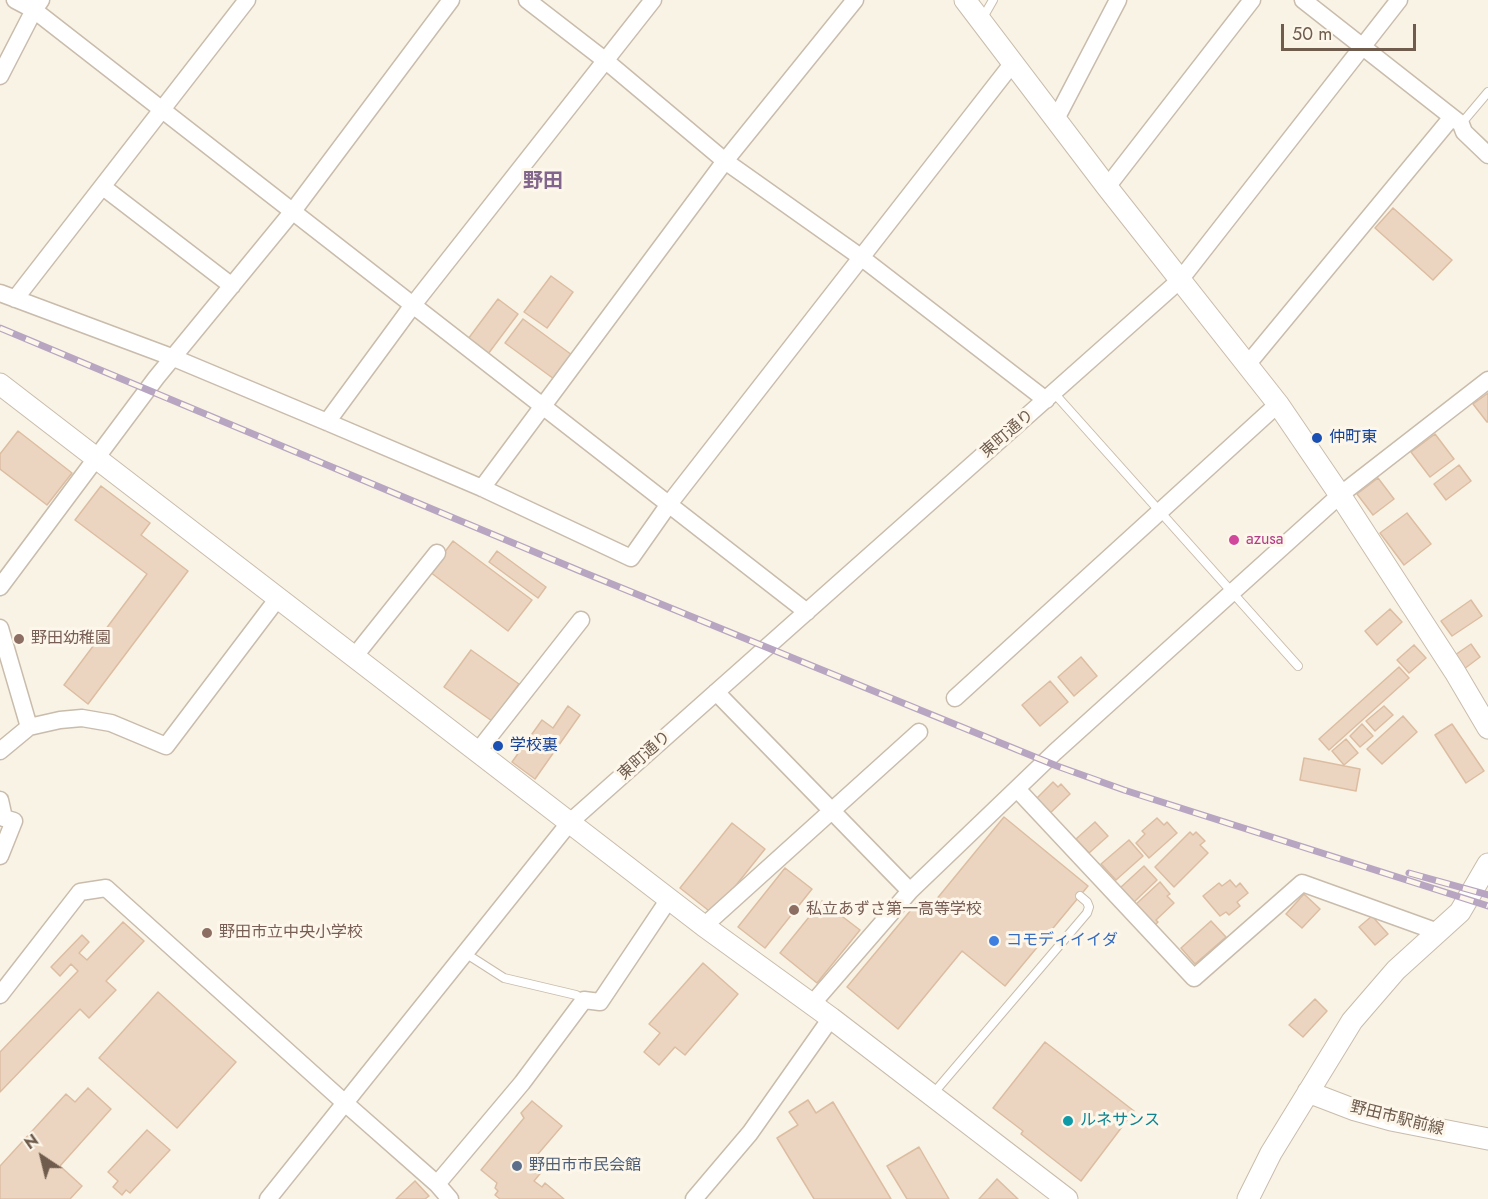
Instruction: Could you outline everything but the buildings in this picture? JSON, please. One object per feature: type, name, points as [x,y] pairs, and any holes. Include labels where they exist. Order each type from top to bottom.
[{"type":"street","points":[[15,0],[38,5],[163,110],[807,612]]},
{"type":"street","points":[[247,0],[103,187],[8,296],[174,358],[327,422],[482,488],[631,558],[669,504],[1012,64]]},
{"type":"street","points":[[0,586],[156,378],[292,211],[451,0]]},
{"type":"street","points":[[527,0],[606,61],[725,161],[1050,396]]},
{"type":"street","points":[[327,422],[413,305],[653,0]]},
{"type":"street","points":[[482,488],[725,161],[855,0]]},
{"type":"street","points":[[965,0],[1179,280],[1278,404],[1455,672],[1488,728]]},
{"type":"street","points":[[1056,119],[1118,0]]},
{"type":"street","points":[[1107,187],[1252,0]]},
{"type":"street","points":[[1303,0],[1456,120],[1464,132],[1488,155]]},
{"type":"street","name":"東町通り","points":[[268,1199],[570,822],[1179,280],[1399,0]]},
{"type":"street","points":[[0,76],[38,5]]},
{"type":"street","points":[[1247,365],[1456,120]]},
{"type":"street","points":[[103,187],[232,286]]},
{"type":"street","points":[[812,1004],[910,891],[1055,752],[1340,495],[1488,380]]},
{"type":"street","points":[[0,384],[704,926],[831,1018],[1059,1197]]},
{"type":"street","points":[[955,698],[1278,404]]},
{"type":"street","points":[[354,657],[437,553]]},
{"type":"street","points":[[0,751],[29,727],[82,718],[111,723],[166,746],[278,598]]},
{"type":"street","points":[[478,752],[581,620]]},
{"type":"street","points":[[0,628],[29,727]]},
{"type":"street","points":[[716,692],[910,891]]},
{"type":"street","points":[[704,926],[919,732]]},
{"type":"street","points":[[1017,789],[1194,978],[1302,884],[1438,932]]},
{"type":"street","points":[[0,800],[4,818],[14,820],[0,856]]},
{"type":"street","points":[[1248,1199],[1271,1153],[1352,1020],[1396,970],[1460,912],[1488,864]]},
{"type":"street","points":[[0,995],[80,892],[106,888],[437,1184],[450,1199]]},
{"type":"street","points":[[437,1184],[522,1083],[584,999],[600,1002],[669,899]]},
{"type":"street","points":[[694,1199],[750,1132],[831,1018]]},
{"type":"street","name":"野田市駅前線","points":[[1308,1092],[1355,1110],[1392,1120],[1488,1139]]},
{"type":"lane","points":[[981,21],[993,0]]},
{"type":"lane","points":[[1456,120],[1488,92]]},
{"type":"lane","points":[[1050,396],[1159,510],[1298,666]]},
{"type":"lane","points":[[932,1096],[1087,914],[1089,907],[1080,896]]},
{"type":"lane","points":[[465,953],[504,978],[576,995],[584,999]]},
{"type":"railway","points":[[0,328],[580,571],[1057,766],[1124,790],[1488,906]]},
{"type":"railway","points":[[1409,873],[1488,895]]},
{"type":"place","name":"仲町東","points":[[1317,438]]},
{"type":"place","name":"azusa","points":[[1234,540]]},
{"type":"place","name":"野田幼稚園","points":[[19,639]]},
{"type":"place","name":"学校裏","points":[[498,746]]},
{"type":"place","name":"私立あずさ第一高等学校","points":[[794,910]]},
{"type":"place","name":"野田市立中央小学校","points":[[207,933]]},
{"type":"place","name":"コモディイイダ","points":[[994,941]]},
{"type":"place","name":"ルネサンス","points":[[1068,1121]]},
{"type":"place","name":"野田市市民会館","points":[[517,1166]]},
{"type":"district","name":"野田","points":[[543,182]]}]
